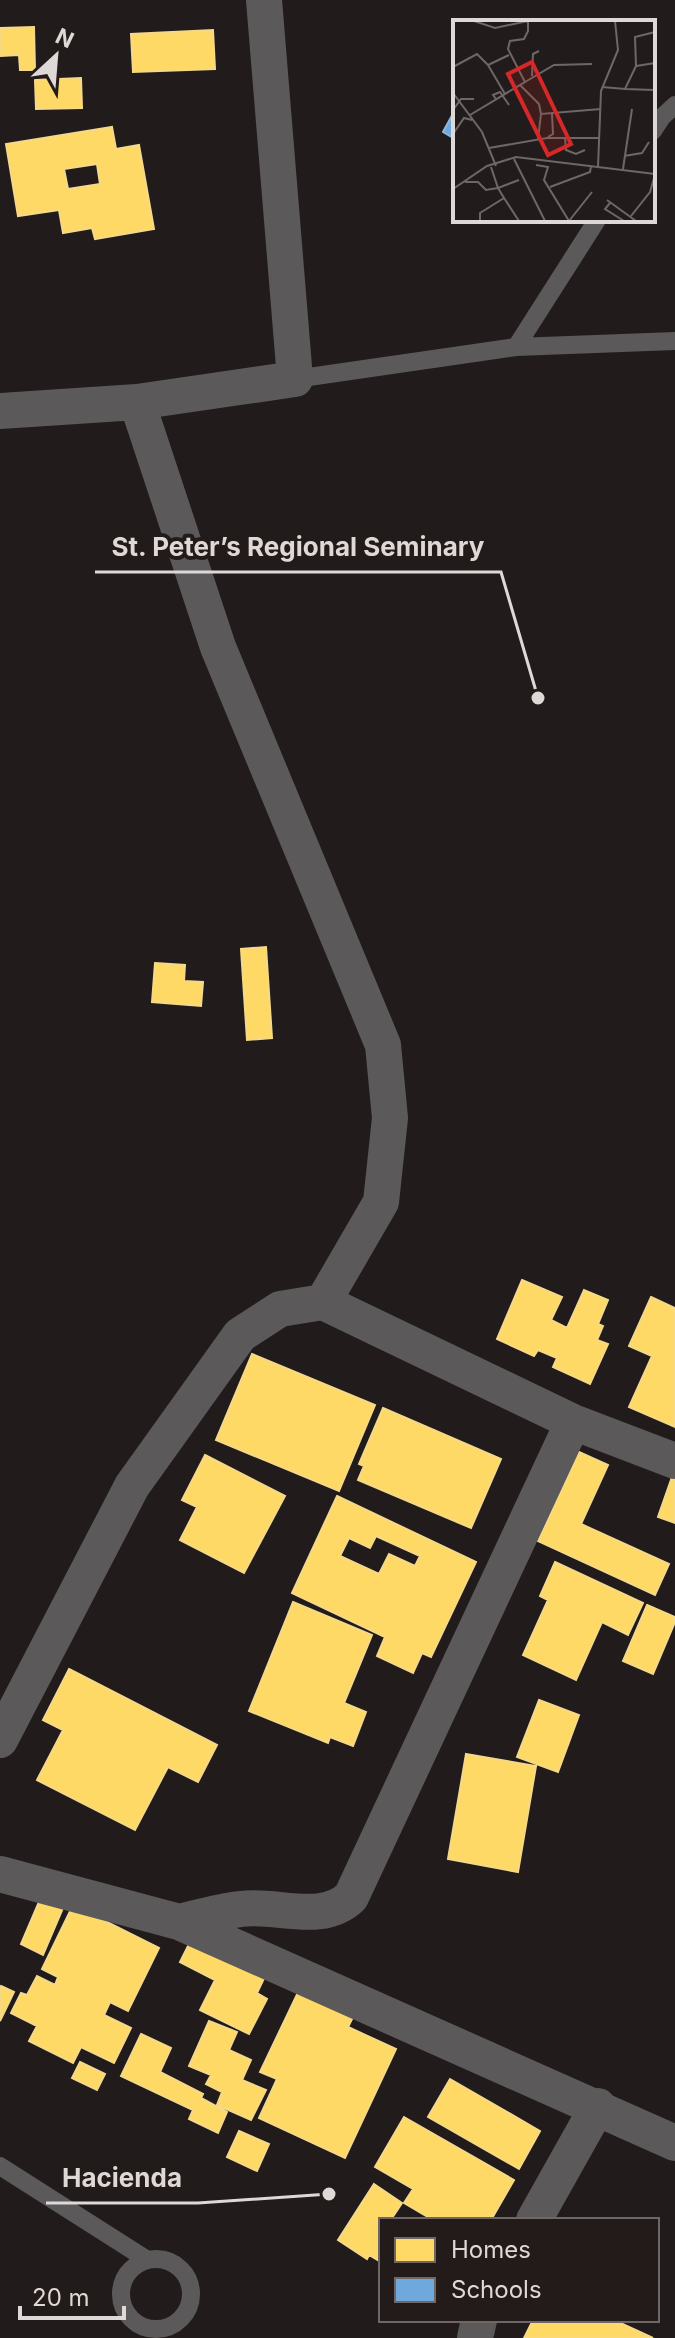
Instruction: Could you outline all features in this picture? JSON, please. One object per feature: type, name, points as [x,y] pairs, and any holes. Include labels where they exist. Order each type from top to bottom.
[{"type":"street","points":[[0,411],[137,402],[295,379],[264,0]]},
{"type":"street","points":[[137,402],[218,647],[383,1045],[390,1118],[381,1202],[323,1302]]},
{"type":"street","points":[[0,1740],[132,1486],[240,1335],[280,1309],[323,1302],[573,1422],[675,1461]]},
{"type":"street","points":[[179,1922],[244,1908],[326,1912],[340,1908],[351,1897],[573,1422]]},
{"type":"street","points":[[0,1874],[179,1922],[598,2106],[675,2143]]},
{"type":"street","points":[[535,2218],[598,2106]]},
{"type":"lane","points":[[655,128],[675,105]]},
{"type":"lane","points":[[516,347],[596,222]]},
{"type":"lane","points":[[295,379],[516,347],[675,341]]},
{"type":"lane","points":[[0,2166],[146,2259]]},
{"type":"lane","points":[[160,2258],[173,2263],[184,2271],[190,2284],[191,2298],[187,2311],[178,2322],[166,2328],[134,2332],[121,2303],[120,2289],[124,2276],[133,2266],[146,2259],[160,2258]]},
{"type":"building: Homes","points":[[34,27],[35,70],[20,70],[19,55],[0,56],[0,28]]},
{"type":"building: Homes","points":[[213,30],[215,69],[133,72],[131,34]]},
{"type":"building: Homes","points":[[81,78],[82,108],[36,109],[35,80]]},
{"type":"building: Homes","points":[[112,127],[116,149],[139,145],[154,229],[95,239],[92,228],[63,233],[59,210],[18,216],[6,144]],"holes":[[[97,164],[100,184],[68,189],[64,169]]]},
{"type":"building: Homes","points":[[266,947],[272,1038],[247,1040],[241,949]]},
{"type":"building: Homes","points":[[155,963],[185,965],[184,981],[203,982],[201,1006],[152,1002]]},
{"type":"building: Homes","points":[[522,1280],[562,1297],[551,1320],[567,1328],[584,1290],[608,1300],[598,1324],[603,1326],[597,1340],[608,1344],[590,1384],[553,1367],[557,1358],[538,1350],[534,1356],[497,1339]]},
{"type":"building: Homes","points":[[651,1297],[675,1308],[675,1427],[629,1407],[652,1356],[629,1346]]},
{"type":"building: Homes","points":[[252,1354],[375,1405],[339,1491],[216,1440]]},
{"type":"building: Homes","points":[[383,1408],[501,1459],[471,1528],[358,1480],[364,1466],[359,1464]]},
{"type":"building: Homes","points":[[579,1452],[608,1465],[581,1524],[669,1564],[655,1595],[538,1541]]},
{"type":"building: Homes","points":[[205,1455],[285,1496],[244,1573],[180,1540],[197,1507],[182,1500]]},
{"type":"building: Homes","points":[[672,1477],[675,1478],[675,1523],[658,1517]]},
{"type":"building: Homes","points":[[337,1496],[476,1562],[431,1657],[422,1653],[413,1673],[377,1656],[385,1637],[292,1593]],"holes":[[[376,1536],[420,1556],[415,1566],[389,1554],[379,1574],[340,1556],[349,1538],[370,1548]]]},
{"type":"building: Homes","points":[[555,1562],[643,1603],[628,1635],[602,1622],[576,1680],[523,1655],[548,1600],[540,1596]]},
{"type":"building: Homes","points":[[293,1602],[372,1635],[344,1703],[366,1712],[353,1746],[330,1737],[328,1743],[249,1711]]},
{"type":"building: Homes","points":[[647,1605],[675,1617],[653,1674],[623,1661]]},
{"type":"building: Homes","points":[[69,1669],[217,1745],[198,1782],[168,1767],[135,1830],[37,1780],[63,1730],[43,1720]]},
{"type":"building: Homes","points":[[539,1700],[579,1715],[558,1772],[517,1757]]},
{"type":"building: Homes","points":[[466,1754],[536,1766],[518,1872],[448,1859]]},
{"type":"building: Homes","points":[[41,1897],[63,1908],[43,1955],[21,1944]]},
{"type":"building: Homes","points":[[73,1905],[159,1948],[128,2011],[110,2002],[104,2015],[131,2028],[114,2063],[81,2047],[73,2063],[29,2041],[37,2026],[11,2013],[21,1993],[27,1995],[37,1976],[55,1985],[58,1977],[42,1969]]},
{"type":"building: Homes","points":[[194,1934],[268,1970],[257,1993],[267,1999],[249,2034],[200,2010],[215,1980],[180,1962]]},
{"type":"building: Homes","points":[[302,1984],[357,2009],[348,2027],[396,2049],[345,2158],[259,2118],[277,2079],[260,2072]]},
{"type":"building: Homes","points":[[0,1987],[14,1992],[0,2021]]},
{"type":"building: Homes","points":[[209,2021],[237,2032],[229,2050],[251,2060],[242,2080],[266,2090],[251,2120],[217,2105],[222,2092],[206,2084],[211,2075],[189,2066]]},
{"type":"building: Homes","points":[[141,2034],[171,2048],[160,2072],[203,2094],[201,2098],[227,2112],[218,2133],[189,2119],[193,2110],[121,2076]]},
{"type":"building: Homes","points":[[80,2062],[105,2074],[97,2090],[72,2078]]},
{"type":"building: Homes","points":[[450,2079],[540,2131],[519,2169],[428,2117]]},
{"type":"building: Homes","points":[[404,2117],[514,2180],[492,2218],[430,2218],[404,2203],[413,2189],[375,2167]]},
{"type":"building: Homes","points":[[239,2131],[269,2144],[257,2171],[227,2157]]},
{"type":"building: Homes","points":[[374,2184],[402,2203],[392,2218],[379,2218],[379,2261],[369,2255],[367,2259],[338,2240]]},
{"type":"building: Homes","points":[[532,2322],[618,2322],[653,2338],[524,2338]]},
{"type":"building: Schools","points":[[453,114],[453,138],[443,132]]},
{"type":"place","name":"St. Peter’s Regional Seminary","points":[[538,698]]},
{"type":"place","name":"Hacienda","points":[[329,2194]]}]
